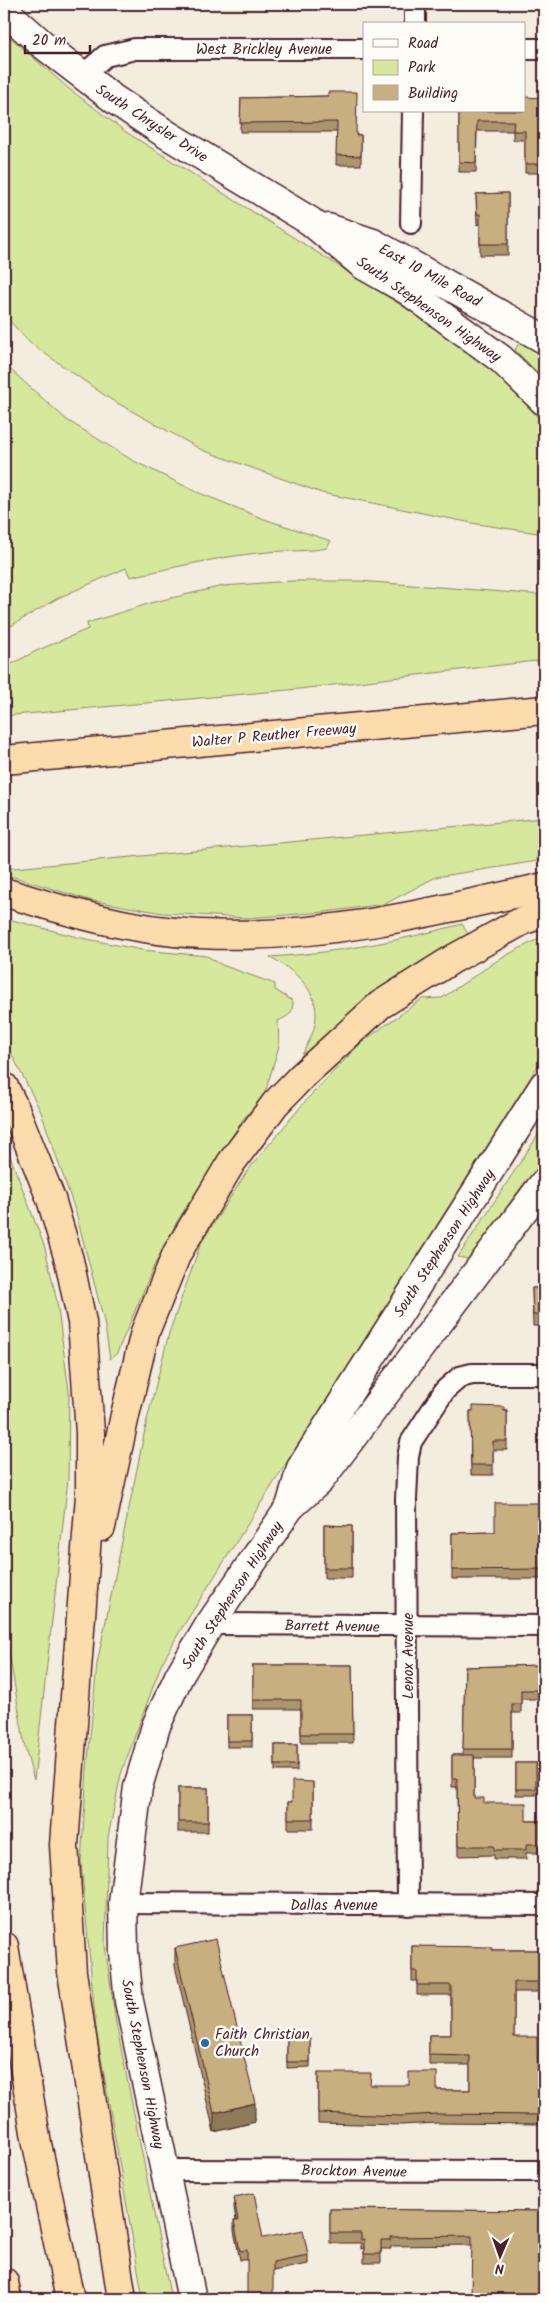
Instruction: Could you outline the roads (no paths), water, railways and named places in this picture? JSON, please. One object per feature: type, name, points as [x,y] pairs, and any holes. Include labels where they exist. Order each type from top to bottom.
[{"type":"highway","name":"Walter P Reuther Freeway","points":[[4,760],[544,710]]},
{"type":"highway","points":[[4,892],[66,911],[153,929],[199,934],[248,935],[331,928],[423,915],[544,887]]},
{"type":"highway","points":[[78,1639],[125,1414],[145,1332],[177,1253],[231,1163],[275,1104],[301,1077],[380,1005],[453,959],[524,920],[544,912]]},
{"type":"highway","points":[[4,1087],[51,1199],[70,1260],[82,1322],[90,1433],[90,1478],[87,1548],[78,1639],[64,1845],[72,1972],[122,2299]]},
{"type":"highway","points":[[4,1946],[37,2144],[70,2299]]},
{"type":"highway","points":[[4,2282],[7,2299]]},
{"type":"main road","name":"South Chrysler Drive","points":[[4,10],[82,76],[166,134],[310,221]]},
{"type":"main road","name":"East 10 Mile Road","points":[[310,221],[373,243],[544,339]]},
{"type":"main road","name":"South Stephenson Highway","points":[[310,221],[363,265],[407,290],[501,359],[544,401]]},
{"type":"main road","name":"South Stephenson Highway","points":[[290,1507],[301,1468],[544,1085]]},
{"type":"main road","name":"South Stephenson Highway","points":[[192,2299],[128,2001],[124,1952],[123,1903],[138,1787],[151,1743],[179,1676],[210,1624],[290,1507],[320,1480],[544,1183]]},
{"type":"street","points":[[415,4],[415,22]]},
{"type":"street","name":"West Brickley Avenue","points":[[82,76],[105,56],[135,49],[363,49]]},
{"type":"street","points":[[526,49],[544,49]]},
{"type":"street","points":[[411,223],[413,112]]},
{"type":"street","name":"Lenox Avenue","points":[[408,1905],[406,1499],[408,1457],[411,1442],[445,1390],[460,1377],[472,1374],[544,1374]]},
{"type":"street","name":"Barrett Avenue","points":[[210,1624],[408,1627],[544,1626]]},
{"type":"street","name":"Dallas Avenue","points":[[123,1903],[544,1905]]},
{"type":"street","name":"Brockton Avenue","points":[[164,2170],[544,2170]]},
{"type":"place","name":"Faith Christian Church","points":[[205,2043]]}]
